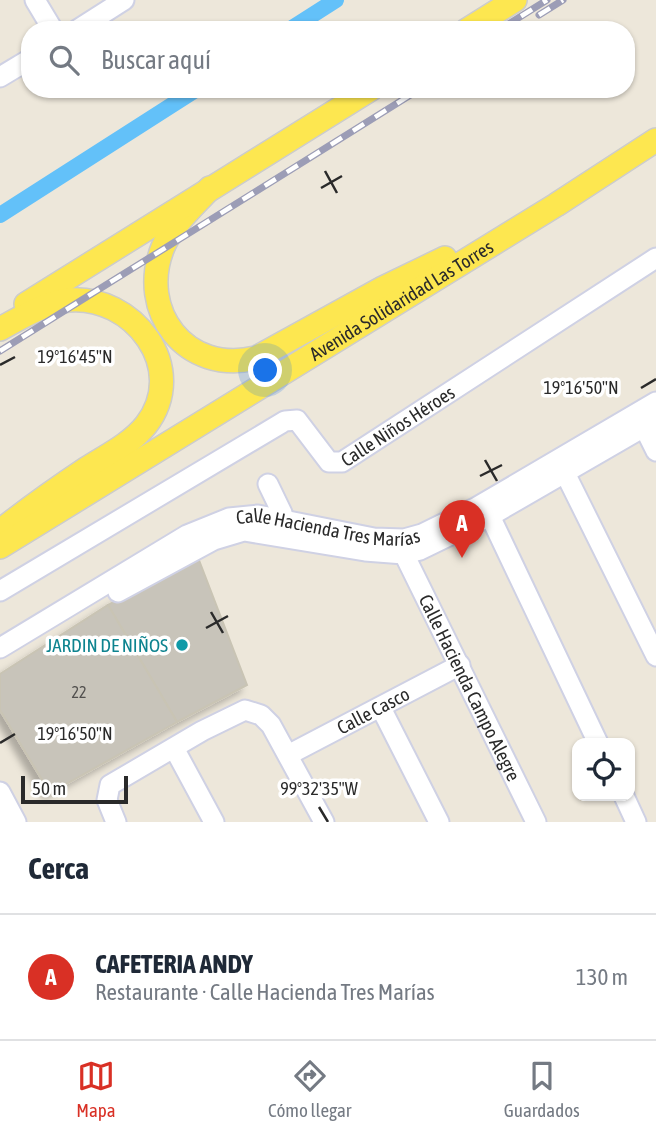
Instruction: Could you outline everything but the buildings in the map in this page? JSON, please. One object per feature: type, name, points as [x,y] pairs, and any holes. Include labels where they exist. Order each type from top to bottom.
[{"type":"main road","points":[[481,21],[515,0]]},
{"type":"main road","points":[[0,320],[356,98]]},
{"type":"main road","name":"Avenida Solidaridad Las Torres","points":[[0,547],[556,205],[656,140]]},
{"type":"main road","points":[[211,188],[169,235],[156,269],[156,292],[167,326],[176,336],[204,356],[226,362],[256,358],[276,349],[383,288],[556,205]]},
{"type":"main road","points":[[0,329],[56,303],[81,300],[105,305],[127,317],[150,339],[157,350],[161,376],[157,402],[145,425],[130,440],[40,500],[0,531]]},
{"type":"street","points":[[35,0],[48,21]]},
{"type":"street","points":[[91,21],[124,0]]},
{"type":"street","points":[[0,77],[21,64]]},
{"type":"street","name":"Calle Niños Héroes","points":[[0,591],[291,418],[302,425],[329,462],[342,462],[656,258]]},
{"type":"street","name":"Calle Hacienda Tres Marías","points":[[0,663],[125,587],[214,540],[244,531],[285,527],[365,551],[404,554],[432,545],[490,516],[525,487],[656,402]]},
{"type":"street","points":[[650,423],[656,452]]},
{"type":"street","name":"Calle Hacienda Tres Marías","points":[[0,648],[187,535],[236,517],[285,527],[404,539],[525,487],[565,473],[650,423]]},
{"type":"street","points":[[565,473],[656,656]]},
{"type":"street","points":[[268,484],[285,527]]},
{"type":"street","points":[[490,516],[596,738]]},
{"type":"street","name":"Calle Hacienda Campo Alegre","points":[[404,554],[536,822]]},
{"type":"street","name":"Calle Casco","points":[[288,755],[460,666]]},
{"type":"street","points":[[382,708],[439,822]]},
{"type":"street","points":[[116,822],[107,800],[110,785],[246,710],[255,711],[266,720],[324,822]]},
{"type":"street","points":[[174,748],[214,822]]},
{"type":"street","points":[[0,792],[16,822]]},
{"type":"street","points":[[626,801],[636,822]]},
{"type":"waterway","points":[[303,21],[336,0]]},
{"type":"waterway","points":[[0,215],[183,98]]},
{"type":"railway","points":[[513,21],[547,0]]},
{"type":"railway","points":[[539,15],[563,0]]},
{"type":"railway","points":[[0,351],[406,98]]},
{"type":"place","name":"CAFETERIA ANDY","points":[[462,558]]},
{"type":"place","name":"JARDIN DE NIÑOS","points":[[182,645]]}]
